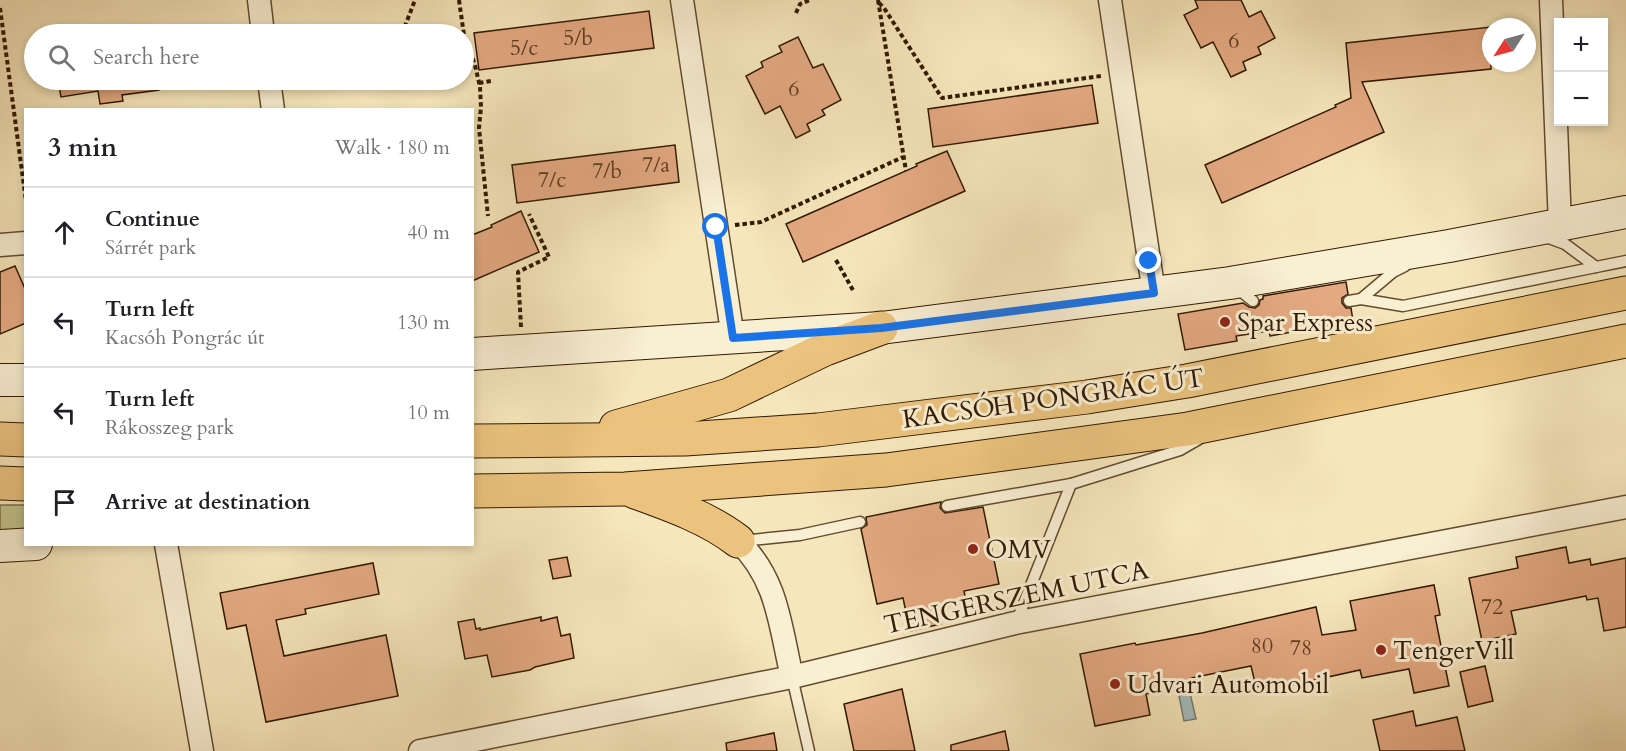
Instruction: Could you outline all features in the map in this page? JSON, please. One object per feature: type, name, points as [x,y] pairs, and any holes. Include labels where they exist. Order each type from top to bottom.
[{"type":"main road","name":"KACSÓH PONGRÁC ÚT","points":[[474,441],[685,439],[818,430],[1087,396],[1187,381],[1626,293]]},
{"type":"main road","points":[[567,441],[729,395],[825,349],[881,328]]},
{"type":"main road","name":"KACSÓH PONGRÁC ÚT","points":[[474,491],[625,489],[886,470],[1093,443],[1239,420],[1626,341]]},
{"type":"main road","points":[[0,439],[24,440]]},
{"type":"main road","points":[[0,483],[24,484]]},
{"type":"main road","points":[[625,489],[685,511],[722,529],[738,541]]},
{"type":"street","points":[[259,0],[262,24]]},
{"type":"street","points":[[682,0],[733,338]]},
{"type":"street","points":[[1110,0],[1154,293]]},
{"type":"street","points":[[1551,0],[1560,225]]},
{"type":"street","points":[[270,90],[273,108]]},
{"type":"street","points":[[474,354],[881,328],[1154,293],[1242,292],[1449,246],[1626,212]]},
{"type":"street","points":[[0,245],[24,243]]},
{"type":"street","points":[[0,380],[24,380]]},
{"type":"street","name":"TENGERSZEM UTCA","points":[[420,751],[792,677],[1015,623],[1626,507]]},
{"type":"street","points":[[738,541],[751,553],[769,583],[792,677]]},
{"type":"street","points":[[0,546],[24,545]]},
{"type":"street","points":[[166,546],[202,751]]},
{"type":"lane","points":[[1522,232],[1565,244],[1596,267]]},
{"type":"lane","points":[[1449,246],[1393,272],[1355,300],[1403,306],[1626,261]]},
{"type":"lane","points":[[947,506],[1071,484],[1180,450],[1209,433],[1239,420]]},
{"type":"lane","points":[[1015,623],[1071,484]]},
{"type":"lane","points":[[738,541],[800,535],[860,522]]},
{"type":"lane","points":[[792,677],[809,751]]},
{"type":"path","points":[[406,24],[415,0]]},
{"type":"path","points":[[459,0],[462,24]]},
{"type":"path","points":[[796,13],[800,4],[810,0]]},
{"type":"path","points":[[879,2],[942,98],[1121,73]]},
{"type":"path","points":[[879,2],[906,171]]},
{"type":"path","points":[[0,8],[24,186]]},
{"type":"path","points":[[474,67],[479,83],[481,107],[479,128],[488,216]]},
{"type":"path","points":[[479,83],[491,81]]},
{"type":"path","points":[[716,227],[761,222],[903,157]]},
{"type":"path","points":[[523,351],[518,272],[549,258],[529,214]]},
{"type":"path","points":[[836,260],[854,292]]},
{"type":"green space","points":[[0,505],[24,505],[24,532],[0,533]]},
{"type":"water","points":[[1190,693],[1196,719],[1184,721],[1179,696]]},
{"type":"building","points":[[1195,0],[1241,0],[1249,17],[1261,11],[1275,38],[1258,47],[1261,54],[1243,62],[1246,70],[1231,77],[1213,42],[1201,48],[1184,15],[1198,8]]},
{"type":"building","points":[[649,11],[654,48],[479,70],[474,33]]},
{"type":"building","points":[[1482,28],[1482,70],[1362,82],[1384,132],[1222,203],[1205,165],[1336,107],[1335,105],[1351,98],[1346,43]]},
{"type":"building","points":[[798,37],[813,68],[823,64],[841,100],[822,110],[825,115],[807,124],[810,131],[796,138],[780,106],[765,114],[746,76],[763,67],[761,62],[782,52],[779,46]]},
{"type":"building","points":[[1092,85],[1098,123],[933,147],[928,109]]},
{"type":"building","points":[[60,90],[159,90],[122,95],[123,101],[100,104],[98,91],[61,97]]},
{"type":"building","points":[[675,145],[679,182],[517,203],[512,165]]},
{"type":"building","points":[[947,151],[965,191],[803,262],[786,224]]},
{"type":"building","points":[[521,211],[539,252],[474,280],[474,234],[492,227],[491,225]]},
{"type":"building","points":[[15,266],[24,286],[24,324],[0,334],[0,272]]},
{"type":"building","points":[[1346,282],[1348,294],[1342,298],[1342,303],[1346,308],[1351,308],[1353,321],[1270,336],[1269,331],[1236,336],[1237,341],[1185,350],[1178,314],[1243,303],[1255,308],[1263,296]]},
{"type":"building","points":[[941,502],[940,508],[945,513],[983,507],[999,584],[964,591],[966,601],[937,607],[941,624],[910,631],[903,598],[877,604],[861,529],[867,525],[866,517]]},
{"type":"building","points":[[1566,547],[1569,563],[1590,559],[1591,565],[1626,558],[1626,627],[1604,631],[1598,598],[1587,600],[1586,596],[1511,611],[1516,634],[1482,641],[1469,578],[1518,568],[1516,557]]},
{"type":"building","points":[[567,557],[571,576],[553,579],[549,560]]},
{"type":"building","points":[[373,563],[379,594],[305,609],[306,614],[276,620],[284,656],[386,635],[398,696],[266,722],[246,625],[227,629],[220,593]]},
{"type":"building","points":[[1434,585],[1440,615],[1435,616],[1449,686],[1414,693],[1409,669],[1362,678],[1360,670],[1287,686],[1285,680],[1256,687],[1251,666],[1191,678],[1192,685],[1146,694],[1150,715],[1095,726],[1080,654],[1202,633],[1316,607],[1322,635],[1356,630],[1350,601]]},
{"type":"building","points":[[541,617],[541,621],[557,617],[561,636],[570,634],[574,658],[492,677],[487,655],[465,659],[458,622],[474,619],[476,629],[480,628],[480,630]]},
{"type":"building","points":[[1485,666],[1493,701],[1468,707],[1460,672]]},
{"type":"building","points":[[902,689],[915,751],[854,751],[844,704]]},
{"type":"building","points":[[1413,711],[1416,726],[1457,717],[1465,751],[1380,751],[1373,720]]},
{"type":"building","points":[[1005,731],[1009,751],[951,751],[951,745]]},
{"type":"building","points":[[774,733],[777,751],[727,751],[726,743]]},
{"type":"place","name":"Spar Express","points":[[1225,322]]},
{"type":"place","name":"OMV","points":[[973,549]]},
{"type":"place","name":"TengerVill","points":[[1381,650]]},
{"type":"place","name":"Udvari Automobil","points":[[1115,684]]},
{"type":"route","points":[[716,227],[733,338],[881,328],[1154,293],[1149,261]]}]
